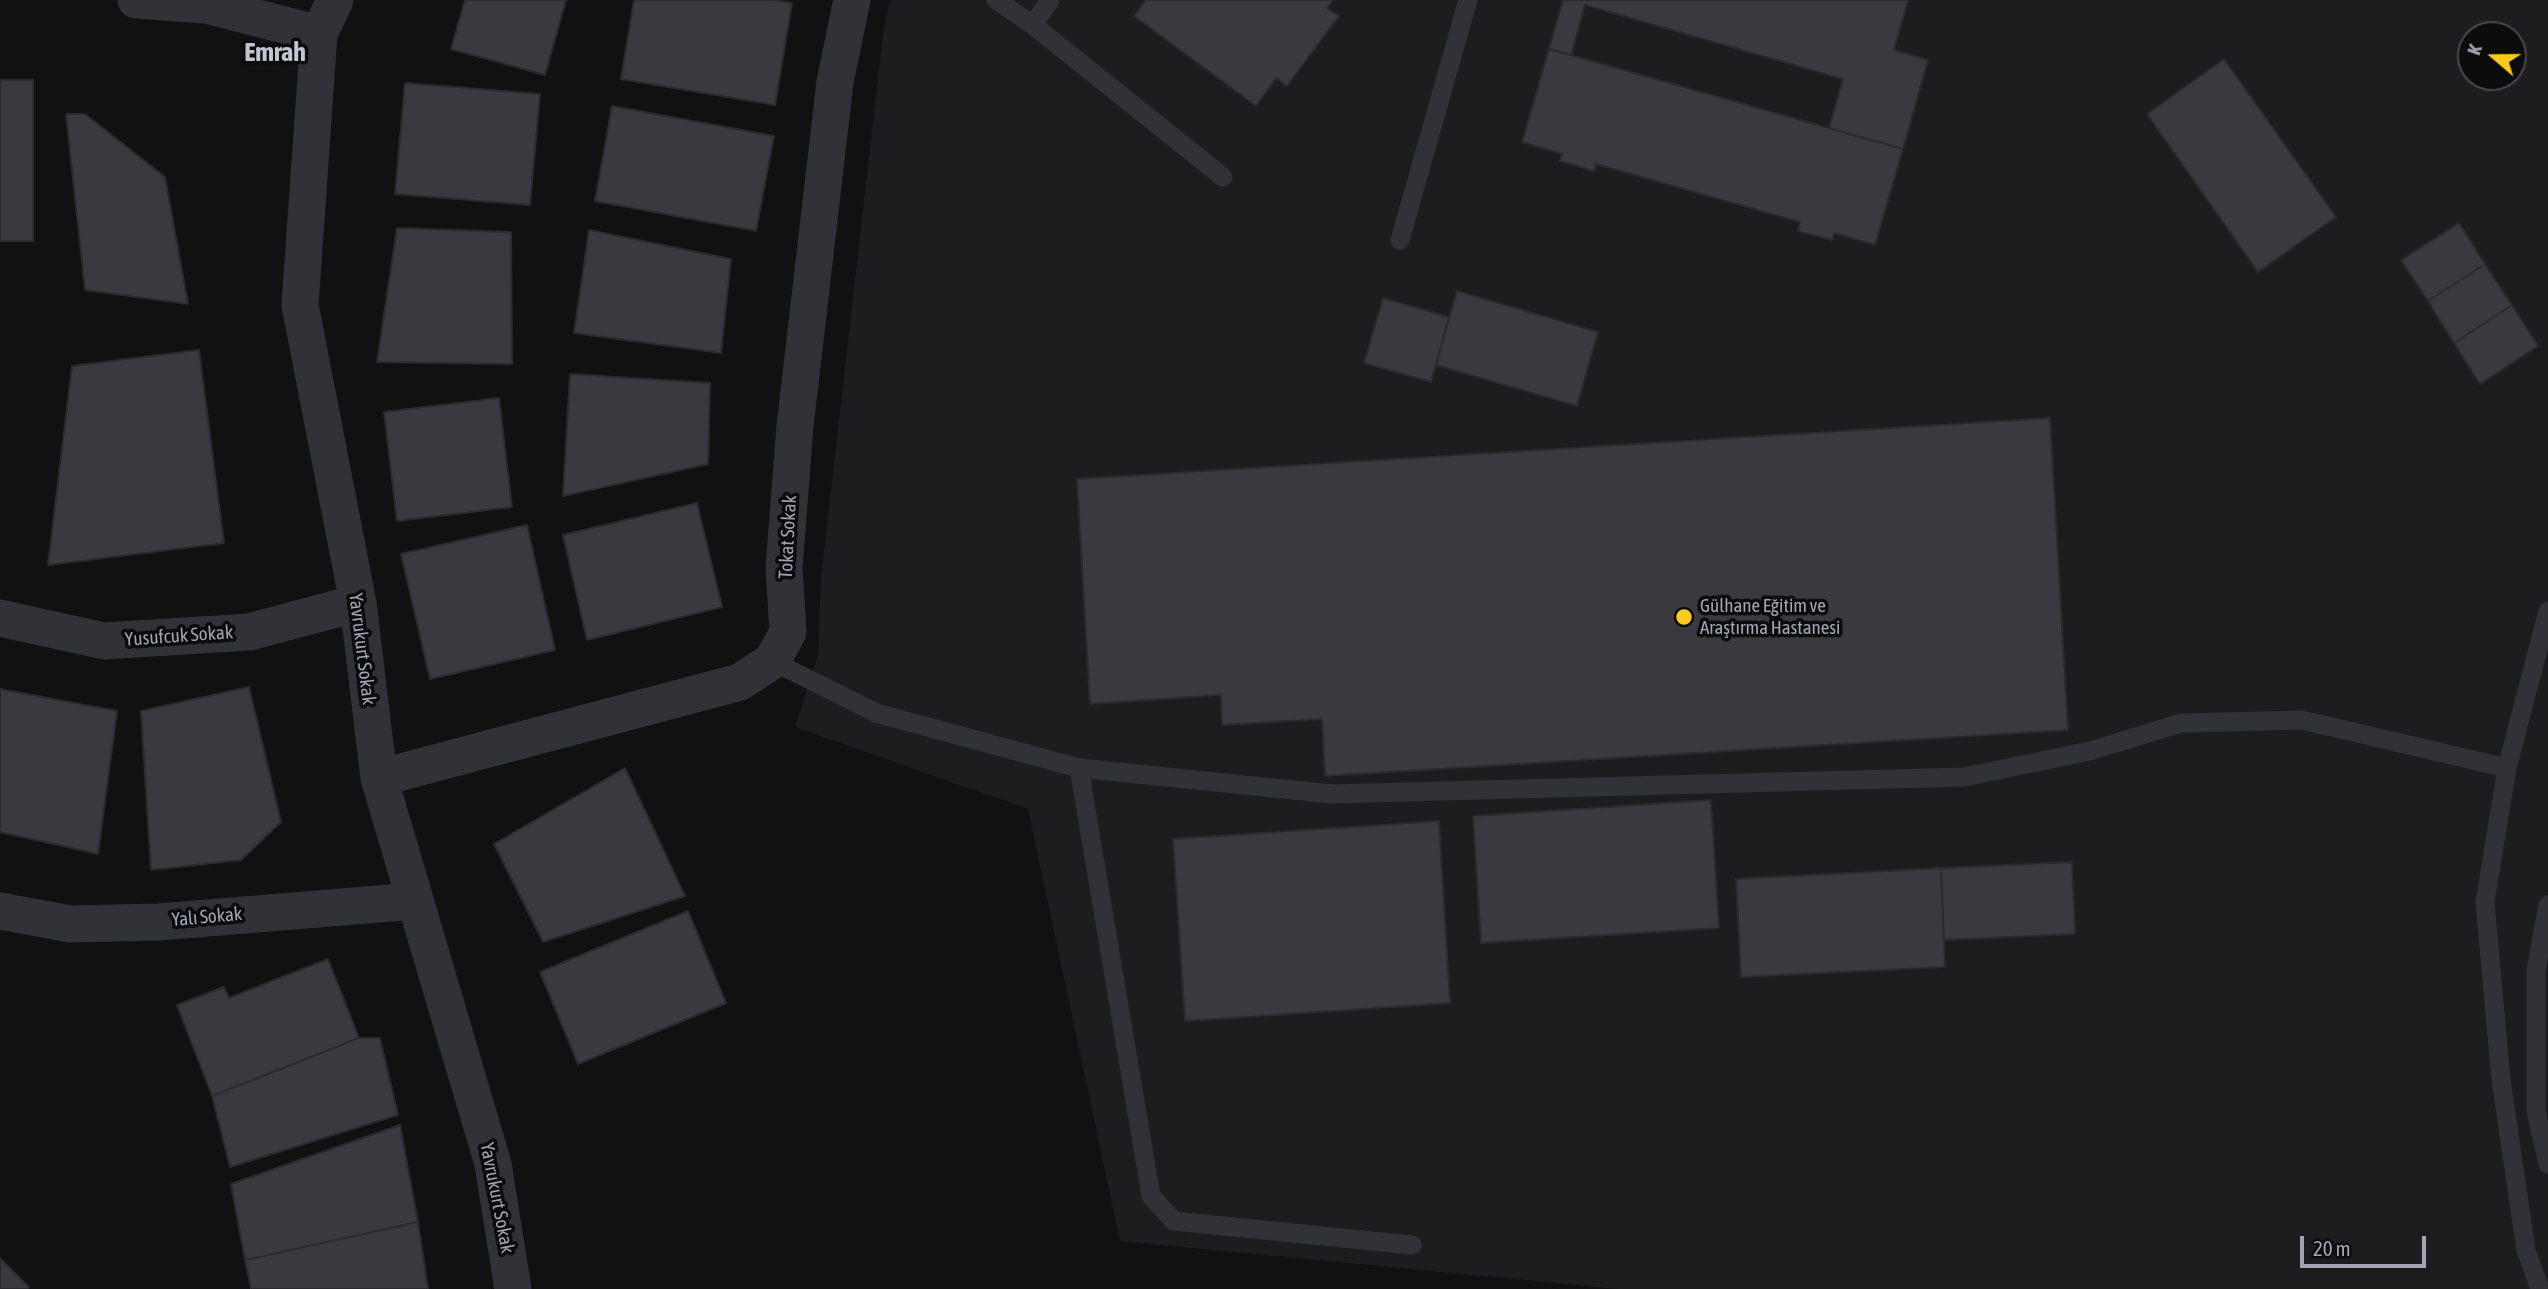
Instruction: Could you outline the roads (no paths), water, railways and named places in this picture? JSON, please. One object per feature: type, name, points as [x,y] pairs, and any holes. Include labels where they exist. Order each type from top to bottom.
[{"type":"street","points":[[136,0],[207,5],[319,34]]},
{"type":"street","name":"Yavrukurt Sokak","points":[[335,0],[319,34],[300,305],[358,603],[379,778],[493,1164],[513,1289]]},
{"type":"street","name":"Tokat Sokak","points":[[379,778],[740,682],[772,661],[789,632],[784,568],[795,426],[835,82],[852,0]]},
{"type":"street","name":"Yusufcuk Sokak","points":[[0,618],[104,641],[249,632],[358,603]]},
{"type":"street","name":"Yalı Sokak","points":[[0,911],[70,924],[159,922],[415,901]]},
{"type":"lane","points":[[996,0],[1033,25],[1223,177]]},
{"type":"lane","points":[[1033,25],[1050,0]]},
{"type":"lane","points":[[1400,240],[1468,0]]},
{"type":"lane","points":[[2540,1289],[2526,1250],[2501,1080],[2485,902],[2507,768],[2548,611]]},
{"type":"lane","points":[[772,661],[876,713],[1079,768],[1332,794],[1964,777],[2090,751],[2181,723],[2302,720],[2507,768]]},
{"type":"lane","points":[[1079,768],[1151,1196],[1174,1222],[1412,1245]]},
{"type":"lane","points":[[2548,905],[2536,970],[2536,1111],[2548,1164]]},
{"type":"place","name":"Gülhane Eğitim ve Araştırma Hastanesi","points":[[1684,617]]},
{"type":"district","name":"Emrah","points":[[275,53]]}]
